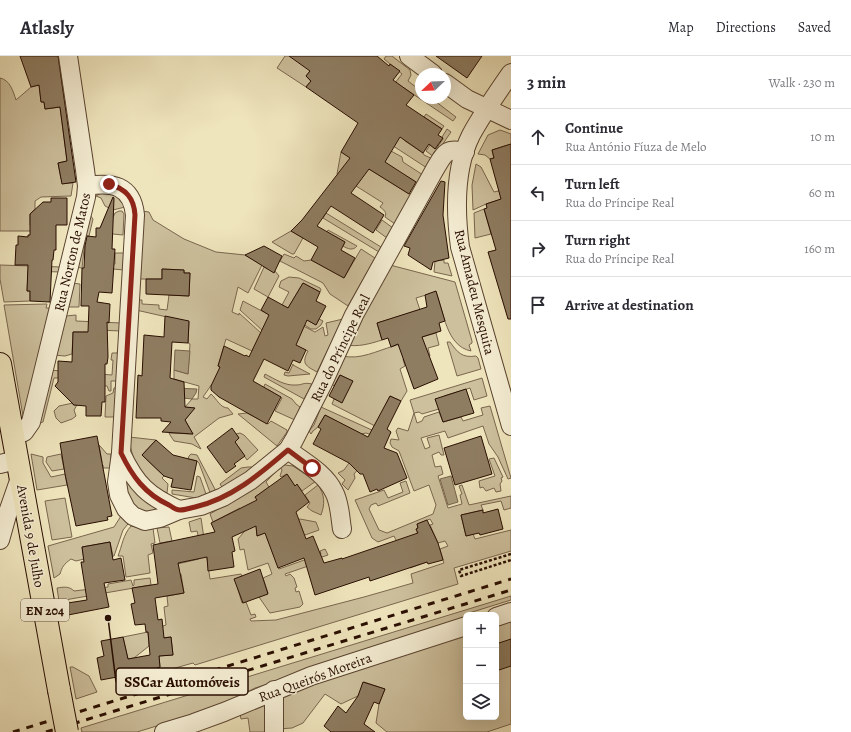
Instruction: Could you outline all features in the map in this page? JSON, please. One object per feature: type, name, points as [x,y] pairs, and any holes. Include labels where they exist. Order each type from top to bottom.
[{"type":"main road","name":"Avenida 9 de Julho","points":[[0,364],[13,435],[12,467],[67,732]]},
{"type":"street","name":"Rua Norton de Matos","points":[[13,435],[24,432],[31,422],[86,197],[87,186],[68,56]]},
{"type":"street","points":[[409,56],[425,68]]},
{"type":"street","name":"Rua Amadeu Mesquita","points":[[511,72],[486,109],[471,136],[460,169],[457,203],[457,222],[460,247],[511,426]]},
{"type":"street","points":[[451,87],[467,99],[511,120]]},
{"type":"street","name":"Rua do Príncipe Real","points":[[87,186],[104,184],[116,186],[131,198],[134,204],[135,215],[121,453],[116,482],[121,502],[130,512],[144,521],[168,515],[179,510],[201,506],[223,497],[251,480],[288,450],[322,385],[354,315],[432,174],[443,156],[448,151],[455,150],[465,152]]},
{"type":"street","points":[[288,450],[325,478],[334,492],[339,507],[342,529]]},
{"type":"street","points":[[121,453],[128,468],[148,493],[156,499],[179,510]]},
{"type":"street","points":[[0,540],[12,467]]},
{"type":"street","points":[[499,616],[511,612]]},
{"type":"street","name":"Rua Queirós Moreira","points":[[164,732],[194,728],[224,712],[274,690],[311,676],[463,627]]},
{"type":"street","points":[[274,690],[274,732]]},
{"type":"path","points":[[511,554],[459,570],[461,576],[511,560]]},
{"type":"shaded area","points":[[285,56],[307,56],[310,71],[306,76],[321,93],[309,83],[306,87],[277,68]]},
{"type":"shaded area","points":[[386,56],[392,56],[410,70],[411,75],[408,81],[415,86],[415,95],[404,88],[385,115],[391,88],[402,74],[384,59]]},
{"type":"shaded area","points":[[0,78],[9,83],[16,100],[31,87],[39,85],[41,102],[44,102],[45,109],[60,107],[67,161],[58,163],[61,179],[67,183],[73,183],[71,196],[41,197],[35,201],[35,209],[30,214],[30,225],[35,231],[0,231]]},
{"type":"shaded area","points":[[428,104],[439,104],[456,117],[453,121]]},
{"type":"shaded area","points":[[426,114],[444,126],[442,129],[424,117]]},
{"type":"shaded area","points":[[391,118],[405,141],[424,155],[433,159],[427,168],[384,140]]},
{"type":"shaded area","points":[[447,129],[451,132],[434,157],[426,151],[430,145],[436,149],[443,139],[442,137]]},
{"type":"shaded area","points":[[500,130],[511,134],[511,144],[492,150],[494,158],[490,159],[485,155],[478,154],[488,135]]},
{"type":"shaded area","points":[[391,151],[402,157],[403,162],[423,175],[418,183],[384,163]]},
{"type":"shaded area","points":[[341,152],[411,195],[395,224],[385,217],[386,215],[384,210],[380,207],[383,203],[337,174]]},
{"type":"shaded area","points":[[476,164],[481,167],[494,192],[511,188],[505,198],[473,210],[472,185]]},
{"type":"shaded area","points":[[103,192],[117,196],[125,207],[113,210],[105,206],[101,198],[96,196]]},
{"type":"shaded area","points":[[484,209],[491,234],[475,238],[474,213]]},
{"type":"shaded area","points":[[122,211],[124,214],[123,235],[113,234],[101,229],[104,219],[111,222],[115,213]]},
{"type":"shaded area","points":[[142,211],[149,212],[153,220],[184,239],[216,252],[245,255],[262,265],[248,293],[238,287],[232,312],[239,315],[239,313],[261,333],[252,351],[226,339],[218,366],[231,374],[212,384],[203,397],[207,399],[211,394],[223,407],[228,408],[233,414],[219,418],[194,437],[201,449],[192,444],[174,441],[169,433],[193,434],[185,420],[194,408],[185,407],[192,399],[198,399],[199,386],[174,379],[174,370],[188,374],[190,344],[188,343],[189,322],[136,310],[137,300],[142,300],[142,304],[159,305],[159,309],[167,310],[169,295],[189,296],[190,273],[184,273],[184,270],[162,269],[162,279],[139,279]]},
{"type":"shaded area","points":[[326,213],[381,247],[379,252],[323,218]]},
{"type":"shaded area","points":[[90,215],[93,219],[89,236],[87,236],[87,240],[85,240],[82,268],[75,267]]},
{"type":"shaded area","points":[[382,220],[393,228],[387,238],[376,230]]},
{"type":"shaded area","points":[[328,230],[357,246],[349,249],[343,246],[345,242],[327,232]]},
{"type":"shaded area","points":[[291,231],[303,238],[294,254],[272,242]]},
{"type":"shaded area","points":[[361,249],[375,258],[348,306],[330,294],[323,283],[280,261],[284,254],[294,258],[296,256],[304,261],[311,260],[344,278]]},
{"type":"shaded area","points":[[115,253],[125,253],[124,270],[87,263],[115,264]]},
{"type":"shaded area","points":[[444,260],[444,263],[448,263],[452,276],[434,272],[435,261]]},
{"type":"shaded area","points":[[0,265],[62,267],[61,272],[28,271],[27,291],[30,291],[30,301],[4,302],[0,279]]},
{"type":"shaded area","points":[[390,265],[455,282],[472,341],[469,345],[471,351],[463,348],[451,335],[436,292],[416,298],[420,310],[377,323],[382,340],[368,344],[350,346],[345,345]]},
{"type":"shaded area","points":[[264,267],[274,272],[275,271],[279,276],[268,297],[254,289]]},
{"type":"shaded area","points":[[289,277],[299,278],[320,288],[321,290],[320,292],[303,283],[288,308],[282,305],[289,292],[279,287],[281,281]]},
{"type":"shaded area","points":[[71,283],[80,284],[79,307],[67,306]]},
{"type":"shaded area","points":[[243,301],[275,318],[278,313],[315,332],[323,327],[325,336],[328,335],[326,323],[343,319],[317,372],[307,366],[305,362],[308,351],[263,331],[240,310]]},
{"type":"shaded area","points":[[47,304],[46,308],[53,308],[24,422],[4,305]]},
{"type":"shaded area","points":[[297,314],[316,325],[319,319],[323,321],[316,329],[311,329],[295,319]]},
{"type":"shaded area","points":[[76,315],[76,321],[121,323],[121,331],[98,330],[98,332],[73,332],[72,354],[65,356],[53,355],[66,316]]},
{"type":"shaded area","points":[[436,333],[439,345],[428,348],[430,356],[422,359],[420,353],[403,359],[405,366],[400,369],[407,391],[401,401],[390,396],[375,426],[332,404],[334,399],[342,402],[352,381],[340,375],[334,386],[330,382],[342,356],[362,356]]},
{"type":"shaded area","points":[[447,342],[450,342],[461,354],[476,356],[481,369],[457,376]]},
{"type":"shaded area","points":[[118,349],[120,349],[118,381],[111,381],[111,391],[109,391],[107,386],[54,378],[43,422],[35,425],[49,370],[112,375],[112,353],[117,353]]},
{"type":"shaded area","points":[[175,350],[190,351],[188,374],[174,370]]},
{"type":"shaded area","points":[[293,364],[310,374],[284,375],[285,372],[289,373]]},
{"type":"shaded area","points":[[265,374],[280,382],[292,385],[307,383],[312,384],[304,399],[264,377]]},
{"type":"shaded area","points":[[482,378],[487,396],[474,400],[470,388],[444,396],[439,409],[422,414],[419,412],[414,413],[410,400]]},
{"type":"shaded area","points":[[265,384],[292,399],[300,407],[295,420],[275,411],[282,398],[269,390],[263,389]]},
{"type":"shaded area","points":[[117,387],[115,417],[105,417],[106,396],[113,393],[114,388]]},
{"type":"shaded area","points":[[174,388],[197,389],[192,399],[174,397]]},
{"type":"shaded area","points":[[73,403],[73,405],[77,405],[74,410],[76,416],[61,423],[56,418],[54,411],[59,406]]},
{"type":"shaded area","points":[[490,406],[511,478],[508,479],[498,457],[489,444],[483,426],[448,438],[445,431],[421,438],[425,449],[430,447],[427,438],[439,435],[444,455],[441,455],[439,452],[432,455],[435,467],[441,466],[443,474],[438,476],[448,508],[462,504],[460,495],[462,494],[459,486],[462,485],[469,505],[511,496],[511,508],[504,510],[501,501],[481,505],[483,510],[461,515],[466,536],[473,534],[475,539],[511,530],[511,551],[454,568],[458,584],[195,665],[193,663],[147,676],[146,672],[160,667],[159,656],[173,655],[171,637],[160,638],[163,626],[166,625],[164,607],[168,606],[167,596],[184,593],[181,574],[175,575],[173,565],[199,559],[196,547],[199,539],[197,531],[191,532],[189,522],[201,518],[210,579],[241,574],[242,576],[237,586],[242,603],[246,602],[251,615],[255,614],[256,617],[250,619],[251,621],[276,620],[413,583],[411,574],[444,563],[440,549],[448,546],[445,541],[438,543],[430,525],[433,524],[430,519],[417,524],[418,528],[416,529],[427,562],[410,568],[394,536],[378,542],[372,538],[355,500],[384,490],[388,498],[403,492],[400,483],[406,481],[410,493],[378,506],[376,503],[371,505],[369,509],[379,530],[387,533],[433,514],[436,505],[429,485],[414,491],[399,451],[392,447],[390,443],[391,439],[399,440],[396,431],[398,428],[408,431],[414,413],[417,423],[422,421],[424,417],[439,412],[443,422],[461,417],[463,421],[483,415],[481,408]]},
{"type":"shaded area","points":[[321,407],[374,431],[372,435],[366,433],[361,434],[325,415],[318,427],[311,434],[309,431],[314,425]]},
{"type":"shaded area","points":[[247,413],[268,424],[271,421],[287,430],[277,446],[238,414]]},
{"type":"shaded area","points":[[240,433],[244,435],[258,450],[247,460],[235,442],[239,438],[236,434]]},
{"type":"shaded area","points":[[129,437],[156,440],[142,455],[164,476],[162,478],[168,484],[167,493],[156,489],[144,478],[136,466]]},
{"type":"shaded area","points":[[99,445],[107,454],[111,454],[110,468],[103,468],[103,465],[100,466],[102,462]]},
{"type":"shaded area","points":[[31,454],[43,457],[43,463],[51,477],[65,474],[67,485],[37,490]]},
{"type":"shaded area","points":[[61,454],[64,469],[52,471],[46,462],[47,457]]},
{"type":"shaded area","points":[[191,454],[197,455],[217,493],[211,495],[199,463],[188,459]]},
{"type":"shaded area","points":[[370,455],[354,474],[355,478],[348,490],[342,484],[345,480],[338,473],[344,470],[349,463]]},
{"type":"shaded area","points":[[494,458],[503,477],[501,478],[502,481],[500,484],[501,491],[496,492],[494,488],[486,491],[483,487],[480,488],[479,481],[495,476],[489,459]]},
{"type":"shaded area","points":[[280,466],[293,466],[316,481],[302,491],[297,485],[295,486],[287,474],[281,477],[280,476],[282,470]]},
{"type":"shaded area","points":[[257,467],[224,490],[220,484],[241,468]]},
{"type":"shaded area","points":[[277,470],[266,482],[269,487],[255,497],[262,506],[256,526],[257,536],[300,519],[316,522],[319,530],[305,535],[267,538],[279,569],[321,554],[320,551],[325,549],[328,555],[319,558],[314,564],[285,574],[286,576],[290,574],[294,578],[297,587],[295,588],[296,592],[299,591],[303,604],[300,607],[270,613],[259,597],[268,593],[263,578],[272,574],[268,563],[248,570],[244,549],[240,550],[238,539],[247,527],[247,521],[240,508],[213,522],[210,514],[250,490]]},
{"type":"shaded area","points":[[197,476],[200,477],[207,497],[196,498],[172,494],[172,490],[194,492]]},
{"type":"shaded area","points":[[451,476],[458,502],[448,505],[440,479]]},
{"type":"shaded area","points":[[126,480],[157,507],[156,510],[146,513],[135,507],[125,495]]},
{"type":"shaded area","points":[[318,485],[324,500],[321,515],[307,507],[310,503],[305,495]]},
{"type":"shaded area","points":[[65,498],[72,537],[52,540],[45,501]]},
{"type":"shaded area","points":[[121,516],[128,524],[123,530],[114,556],[110,542],[82,547],[84,559],[76,561],[71,559],[64,566],[60,574],[54,578],[48,546],[114,527]]},
{"type":"shaded area","points":[[131,526],[145,529],[153,528],[155,543],[151,544],[153,553],[148,555],[150,573],[126,577],[123,556],[118,556],[124,537]]},
{"type":"shaded area","points":[[169,527],[172,541],[160,543],[157,528]]},
{"type":"shaded area","points":[[150,578],[151,585],[59,601],[57,588],[64,587],[74,591],[108,587],[108,584],[131,580],[133,586],[134,580]]},
{"type":"shaded area","points":[[511,596],[511,600],[472,612],[463,612],[463,621],[255,688],[212,709],[137,732],[82,732],[81,728]]},
{"type":"shaded area","points":[[511,619],[511,724],[487,732],[387,732],[376,723],[379,704],[385,689],[364,682],[358,696],[341,704],[325,694],[303,723],[292,728],[278,729],[280,691],[463,635],[463,720],[499,720],[499,623]]},
{"type":"shaded area","points":[[148,632],[149,646],[134,658],[128,659],[123,637]]},
{"type":"shaded area","points":[[70,667],[73,667],[89,676],[97,692],[76,699]]},
{"type":"shaded area","points":[[263,704],[267,706],[268,732],[250,732],[248,718],[241,719],[240,714]]},
{"type":"building","points":[[20,56],[58,56],[76,182],[62,184],[58,163],[67,161],[60,107],[45,109],[44,102],[41,102],[39,85],[31,87]]},
{"type":"building","points":[[289,56],[377,56],[389,66],[390,64],[400,71],[393,80],[414,95],[406,105],[442,129],[438,135],[443,138],[435,149],[429,144],[423,153],[400,137],[385,162],[416,182],[409,194],[369,169],[351,193],[384,215],[373,233],[331,206],[317,226],[345,242],[341,250],[355,258],[344,278],[311,260],[318,247],[291,231],[302,220],[350,158],[341,152],[358,123],[306,87],[311,81],[306,76],[310,71]]},
{"type":"building","points":[[436,56],[482,56],[467,78]]},
{"type":"building","points":[[511,144],[511,319],[508,319],[488,252],[496,250],[484,209],[487,208],[486,204],[501,199],[490,159],[494,158],[492,150]]},
{"type":"building","points":[[441,181],[445,182],[443,215],[449,258],[433,262],[431,270],[408,255],[410,248],[404,246]]},
{"type":"building","points":[[113,197],[112,249],[115,249],[112,293],[99,292],[97,302],[110,304],[109,323],[107,322],[108,357],[107,364],[105,364],[105,402],[102,402],[101,416],[86,416],[86,406],[74,405],[55,386],[58,382],[58,361],[72,362],[73,332],[88,332],[89,306],[81,306],[82,268],[84,268],[85,246],[87,236],[96,237],[96,228],[100,228]]},
{"type":"building","points":[[51,198],[67,198],[67,225],[56,225],[56,250],[54,250],[52,260],[50,302],[30,301],[30,291],[27,291],[28,265],[15,265],[16,245],[18,245],[18,236],[28,237],[28,235],[30,235],[30,214],[43,202],[51,202]]},
{"type":"building","points":[[264,246],[282,256],[274,273],[245,255]]},
{"type":"building","points":[[162,269],[184,270],[184,273],[190,273],[189,296],[146,294],[146,279],[162,279]]},
{"type":"building","points":[[303,283],[320,292],[316,301],[326,306],[316,325],[307,320],[296,345],[306,350],[300,363],[293,360],[288,371],[264,359],[253,381],[281,397],[267,424],[219,397],[211,390],[211,386],[220,367],[218,366],[224,346],[249,357],[269,315],[261,310],[268,297],[288,308]]},
{"type":"building","points":[[436,291],[445,321],[439,323],[441,331],[422,337],[438,379],[414,389],[398,344],[391,347],[388,338],[382,340],[377,323],[427,307],[425,295]]},
{"type":"building","points":[[165,316],[189,321],[188,343],[172,342],[170,378],[184,382],[185,407],[195,408],[185,420],[193,434],[162,432],[171,422],[161,421],[161,418],[136,418],[138,375],[142,376],[144,335],[164,337]]},
{"type":"building","points":[[340,375],[353,381],[342,403],[329,396]]},
{"type":"building","points":[[466,389],[474,413],[443,422],[435,399]]},
{"type":"building","points":[[390,396],[401,401],[387,429],[391,432],[384,448],[397,453],[407,478],[378,491],[377,489],[370,492],[363,474],[360,474],[349,463],[313,444],[321,429],[318,427],[325,415],[368,437]]},
{"type":"building","points":[[232,428],[239,438],[235,442],[245,456],[234,464],[236,466],[226,473],[207,447]]},
{"type":"building","points":[[97,436],[112,516],[107,517],[108,520],[76,526],[60,443]]},
{"type":"building","points":[[481,436],[492,474],[455,485],[444,448]]},
{"type":"building","points":[[156,440],[173,455],[197,461],[191,490],[171,487],[173,479],[164,476],[142,455]]},
{"type":"building","points":[[287,474],[295,486],[297,484],[309,502],[296,512],[306,539],[313,536],[324,563],[342,559],[418,533],[416,529],[418,528],[417,524],[427,520],[438,543],[443,560],[428,564],[427,562],[370,581],[369,577],[315,595],[304,558],[278,568],[265,533],[257,536],[256,526],[232,537],[235,551],[232,552],[234,567],[208,571],[207,557],[178,563],[184,593],[155,598],[158,620],[162,619],[164,638],[171,637],[173,655],[159,656],[160,667],[149,671],[101,680],[97,658],[104,656],[101,641],[123,637],[128,659],[150,655],[148,632],[146,632],[145,624],[135,625],[131,604],[135,603],[132,588],[158,584],[153,545],[215,532],[211,523],[257,500],[255,497]]},
{"type":"building","points":[[498,509],[503,529],[480,535],[479,533],[466,536],[461,515],[483,510],[483,513]]},
{"type":"building","points":[[110,542],[113,560],[121,558],[125,580],[104,583],[109,607],[63,616],[61,604],[87,600],[81,562],[84,562],[82,547]]},
{"type":"building","points":[[260,569],[268,594],[243,603],[234,579]]},
{"type":"building","points":[[511,639],[511,666],[499,670],[499,648],[499,643]]},
{"type":"building","points":[[363,682],[385,689],[379,704],[374,702],[364,724],[375,732],[331,732],[324,726],[338,706],[346,713],[358,696]]},
{"type":"railway","points":[[13,732],[511,579]]},
{"type":"railway","points":[[46,732],[511,590]]},
{"type":"place","name":"SSCar Automóveis","points":[[108,618]]},
{"type":"route","points":[[109,184],[121,189],[131,198],[134,204],[135,215],[121,453],[128,468],[135,478],[148,493],[156,499],[179,510],[201,506],[233,492],[251,480],[288,450],[312,468]]}]
